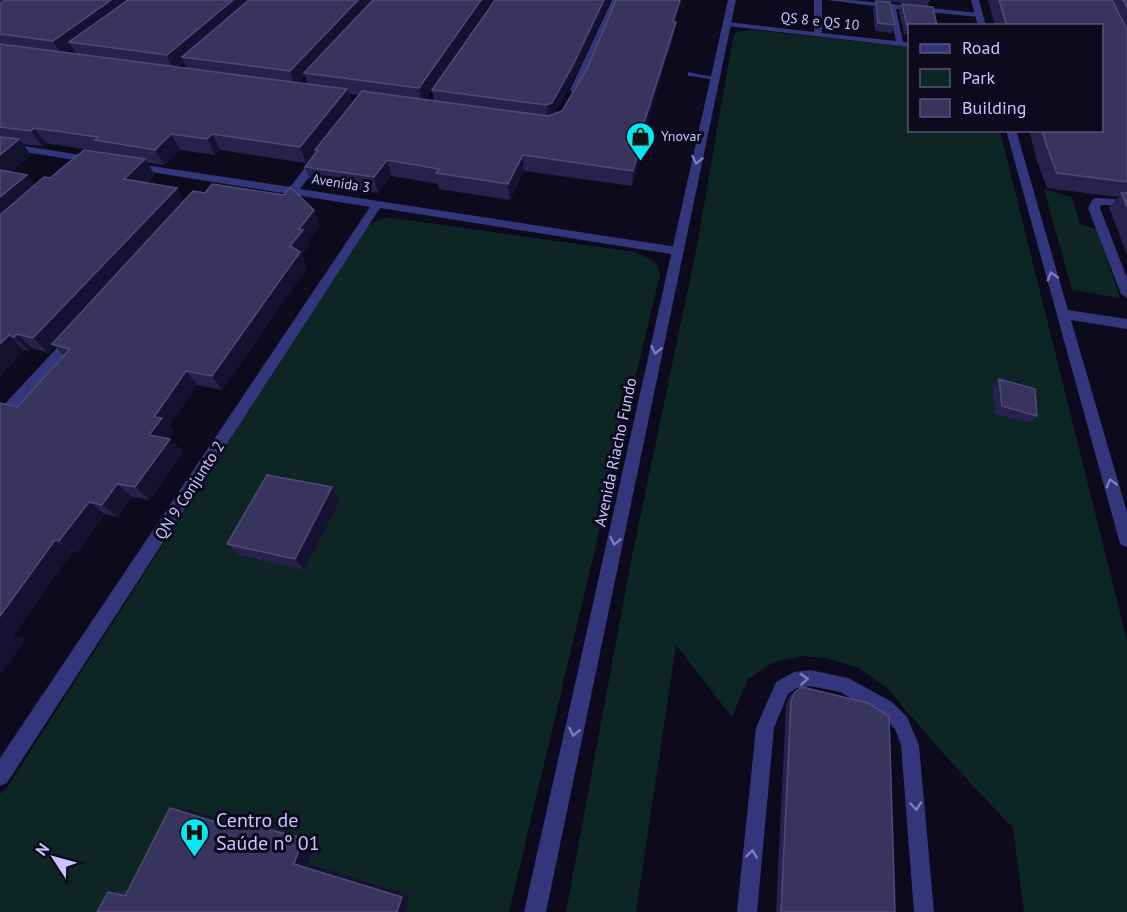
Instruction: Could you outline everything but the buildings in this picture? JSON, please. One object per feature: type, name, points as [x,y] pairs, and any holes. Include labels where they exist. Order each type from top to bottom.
[{"type":"street","points":[[569,102],[616,0]]},
{"type":"street","name":"Avenida Riacho Fundo","points":[[535,912],[732,0]]},
{"type":"street","points":[[975,0],[981,24]]},
{"type":"street","points":[[1012,132],[1127,540]]},
{"type":"street","points":[[293,190],[328,145]]},
{"type":"street","name":"Avenida 3","points":[[0,146],[80,163],[112,163],[215,183],[293,190],[677,251]]},
{"type":"street","points":[[1127,203],[1102,200],[1097,201],[1094,208],[1127,294]]},
{"type":"street","name":"QN 9 Conjunto 2","points":[[0,776],[377,204]]},
{"type":"street","points":[[1063,314],[1127,324]]},
{"type":"street","points":[[0,419],[78,333]]},
{"type":"lane","points":[[818,0],[818,34]]},
{"type":"lane","points":[[831,0],[979,15]]},
{"type":"lane","points":[[892,6],[900,44]]},
{"type":"lane","name":"QS 8 e QS 10","points":[[727,24],[908,45]]},
{"type":"lane","points":[[692,74],[715,78]]},
{"type":"lane","points":[[747,912],[765,728],[782,688],[794,680],[810,678],[842,684],[886,708],[901,723],[910,745],[924,912]]},
{"type":"green space","points":[[752,30],[908,47],[908,132],[1000,132],[1127,641],[1127,912],[1024,912],[1013,828],[947,758],[887,688],[859,668],[826,658],[801,656],[774,662],[748,679],[732,717],[676,645],[636,912],[566,912],[631,561],[697,246],[733,37],[738,31]]},
{"type":"green space","points":[[1044,189],[1072,197],[1080,224],[1097,229],[1120,298],[1072,290]]},
{"type":"green space","points":[[385,217],[635,252],[655,262],[660,274],[509,912],[0,912],[0,794],[8,786],[367,226]]},
{"type":"place","name":"Ynovar","points":[[640,162]]},
{"type":"place","name":"Centro de Saúde nº 01","points":[[195,858]]}]
